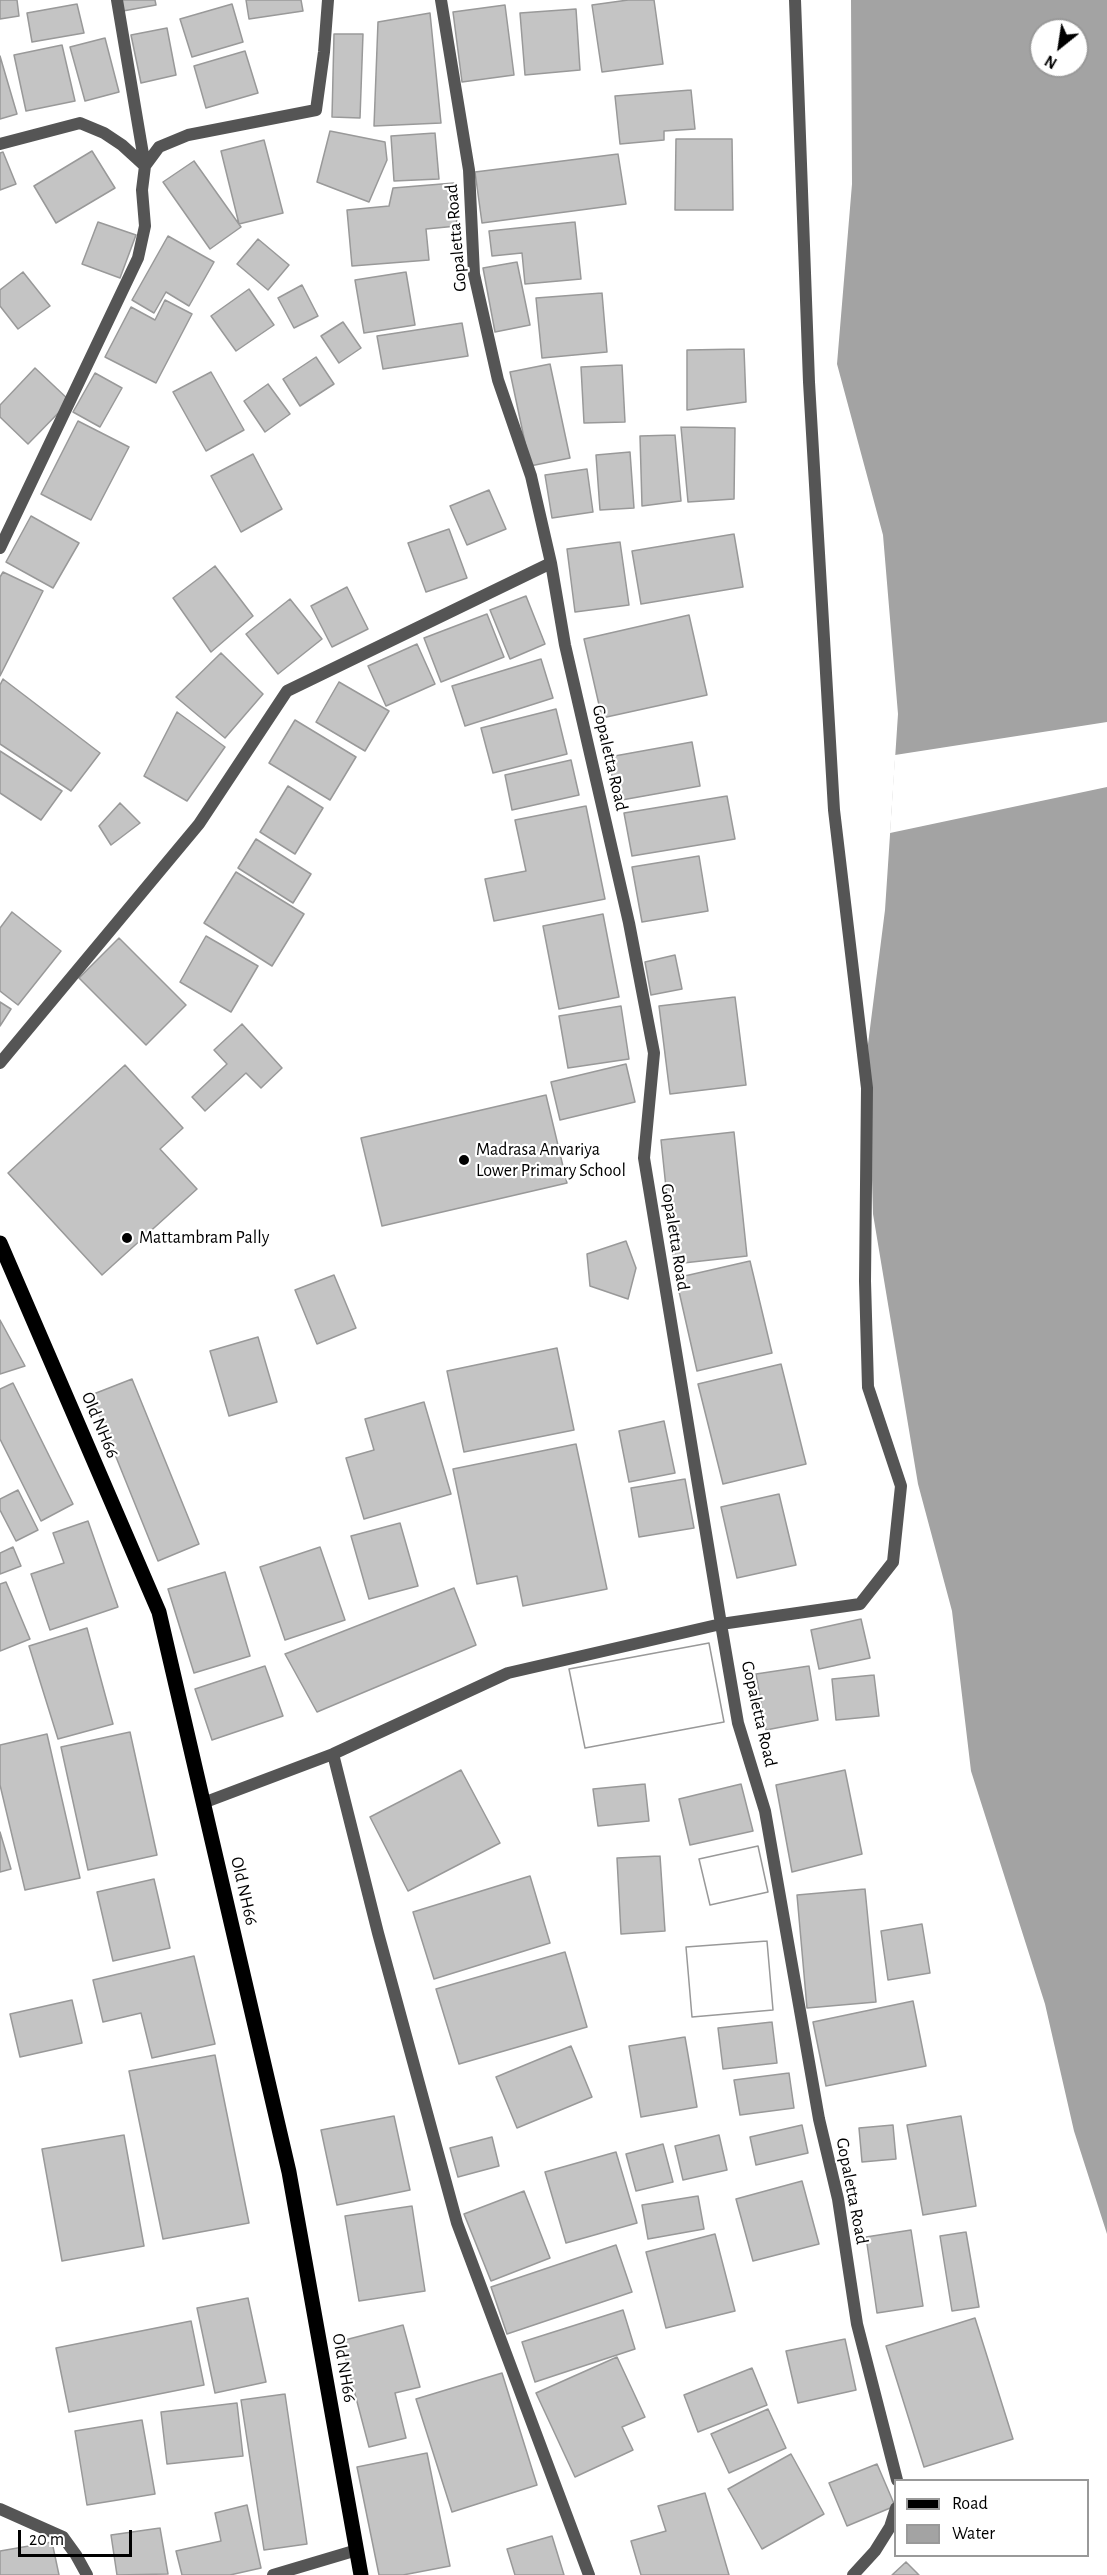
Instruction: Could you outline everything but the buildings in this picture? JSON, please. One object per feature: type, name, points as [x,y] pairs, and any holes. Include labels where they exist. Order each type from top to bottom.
[{"type":"main road","name":"Old NH66","points":[[0,1243],[159,1612],[289,2172],[361,2575]]},
{"type":"street","points":[[0,548],[5,524],[138,258],[145,226],[142,190],[145,166],[117,0]]},
{"type":"street","points":[[145,166],[159,147],[188,135],[316,110],[328,0]]},
{"type":"street","name":"Gopaletta Road","points":[[441,0],[469,170],[474,274],[498,380],[531,476],[551,563],[565,645],[628,923],[654,1053],[644,1158],[738,1723],[765,1811],[819,2119],[838,2199],[857,2324],[896,2479]]},
{"type":"street","points":[[203,1803],[333,1754],[508,1673],[721,1624],[860,1604],[892,1562],[901,1486],[868,1387],[865,1281],[867,1088],[834,810],[809,382],[795,0]]},
{"type":"street","points":[[0,144],[80,123],[104,133],[122,145],[145,166]]},
{"type":"street","points":[[0,1063],[199,824],[287,691],[551,563]]},
{"type":"street","points":[[333,1754],[378,1933],[457,2223],[589,2575]]},
{"type":"street","points":[[0,2508],[63,2537],[76,2554],[87,2575]]},
{"type":"street","points":[[853,2575],[875,2551],[890,2527],[894,2514]]},
{"type":"street","points":[[273,2575],[357,2550]]},
{"type":"water","points":[[851,0],[1107,0],[1107,2234],[1074,2131],[1045,2004],[971,1771],[952,1611],[918,1484],[873,1214],[868,1044],[885,910],[898,714],[883,535],[837,364],[852,184]]},
{"type":"pier","points":[[1107,722],[1107,787],[890,833],[895,755]]},
{"type":"place","name":"Madrasa Anvariya Lower Primary School","points":[[464,1160]]},
{"type":"place","name":"Mattambram Pally","points":[[127,1238]]}]
